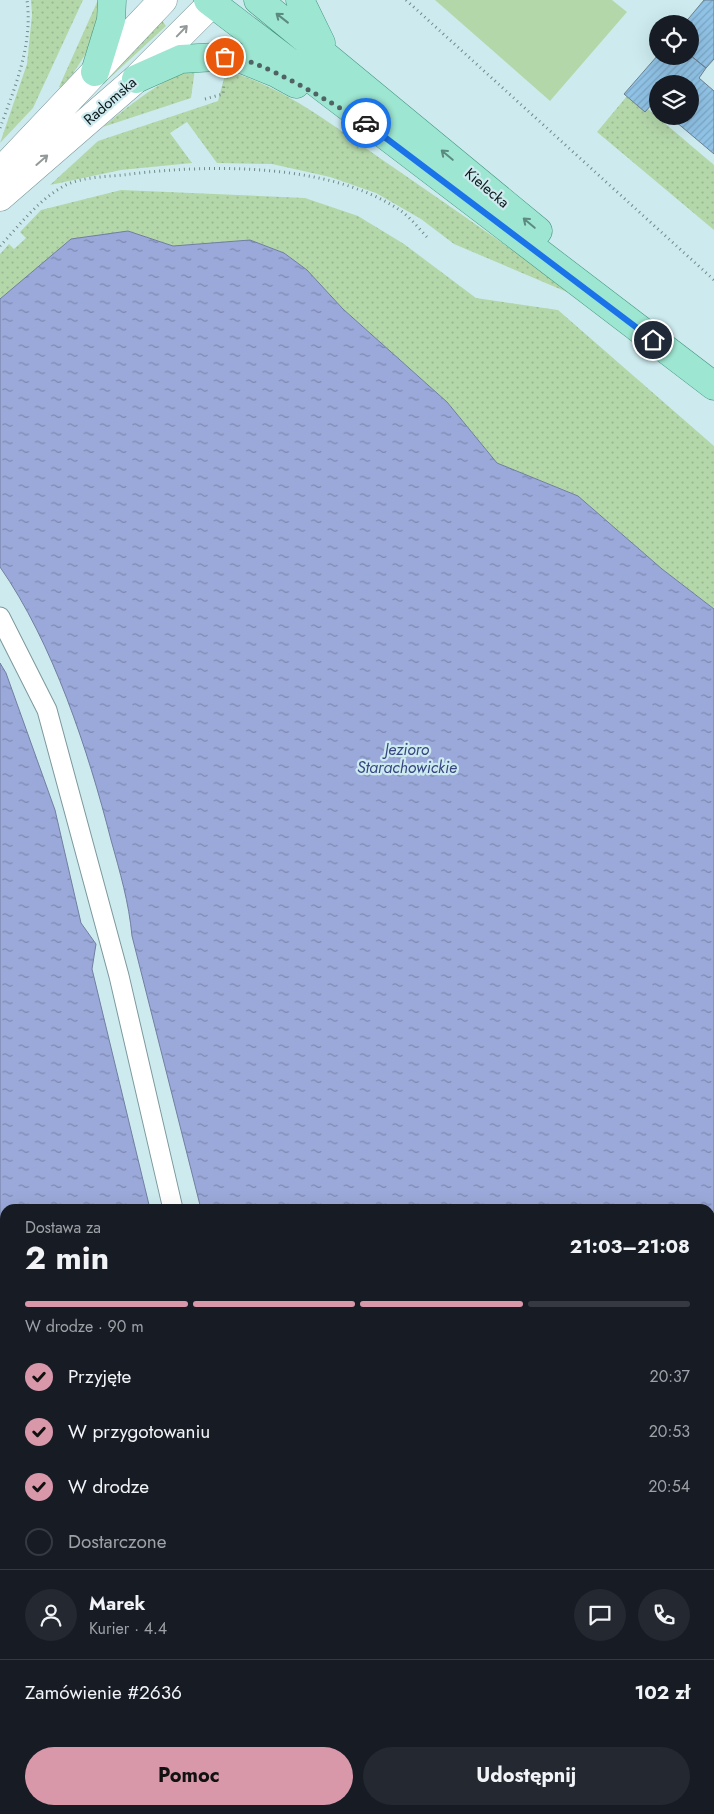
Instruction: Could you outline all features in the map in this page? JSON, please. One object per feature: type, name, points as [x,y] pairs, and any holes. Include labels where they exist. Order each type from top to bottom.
[{"type":"main road","points":[[95,72],[111,20],[112,0]]},
{"type":"main road","name":"Kielecka","points":[[258,0],[332,59],[714,378]]},
{"type":"main road","points":[[300,0],[317,36],[332,59]]},
{"type":"main road","name":"Kielecka","points":[[211,1],[366,123],[714,386]]},
{"type":"main road","points":[[136,79],[181,59],[234,56],[276,73],[366,123]]},
{"type":"street","name":"Radomska","points":[[0,172],[162,0]]},
{"type":"street","name":"Radomska","points":[[0,196],[136,79],[211,1]]},
{"type":"street","points":[[0,617],[47,710],[119,976],[172,1204]]},
{"type":"path","points":[[0,128],[22,69],[28,13],[27,0]]},
{"type":"path","points":[[406,0],[714,280]]},
{"type":"path","points":[[205,99],[223,94],[224,76]]},
{"type":"path","points":[[0,246],[40,203],[65,185],[164,170],[219,168],[273,170],[327,181],[371,195],[402,212],[428,238]]},
{"type":"green space","points":[[31,0],[83,0],[33,108],[0,143],[27,64],[32,15]]},
{"type":"green space","points":[[98,0],[101,4],[94,41],[63,89],[59,87]]},
{"type":"green space","points":[[435,0],[612,0],[627,12],[550,101]]},
{"type":"green space","points":[[161,19],[166,26],[100,87]]},
{"type":"green space","points":[[195,69],[191,98],[103,127],[135,101],[158,86]]},
{"type":"green space","points":[[226,71],[269,87],[312,111],[581,298],[454,244],[421,219],[376,193],[330,177],[272,164],[217,163],[187,122],[170,133],[192,163],[121,170],[50,185],[98,141],[218,101]]},
{"type":"green space","points":[[627,96],[645,112],[648,109],[649,125],[667,125],[714,165],[714,230],[597,132]]},
{"type":"green space","points":[[121,190],[305,198],[358,216],[404,244],[476,298],[558,310],[714,446],[714,609],[662,569],[578,496],[497,463],[447,402],[343,309],[307,270],[284,253],[250,240],[173,246],[128,231],[0,299],[0,254],[9,244],[14,249],[26,238],[20,232],[41,210]]},
{"type":"water","name":"Jezioro Starachowickie","points":[[128,231],[173,246],[250,240],[284,253],[307,270],[343,309],[447,402],[497,463],[578,496],[662,569],[714,609],[714,1204],[200,1204],[132,936],[121,876],[80,734],[67,698],[36,629],[0,567],[0,299],[71,239]]},
{"type":"water","points":[[0,663],[6,673],[55,810],[81,923],[96,944],[92,969],[149,1204],[0,1204]]},
{"type":"building","points":[[704,0],[714,0],[714,59],[706,68],[699,62],[699,15],[692,15]]},
{"type":"building","points":[[699,62],[706,68],[699,78],[699,75],[649,75],[649,108],[645,112],[624,94],[649,65],[699,65]]},
{"type":"building","points":[[699,78],[714,91],[714,154],[680,125],[699,125]]},
{"type":"way so far","points":[[225,57],[234,56],[276,73],[366,123]]},
{"type":"route","points":[[366,123],[653,340]]}]
